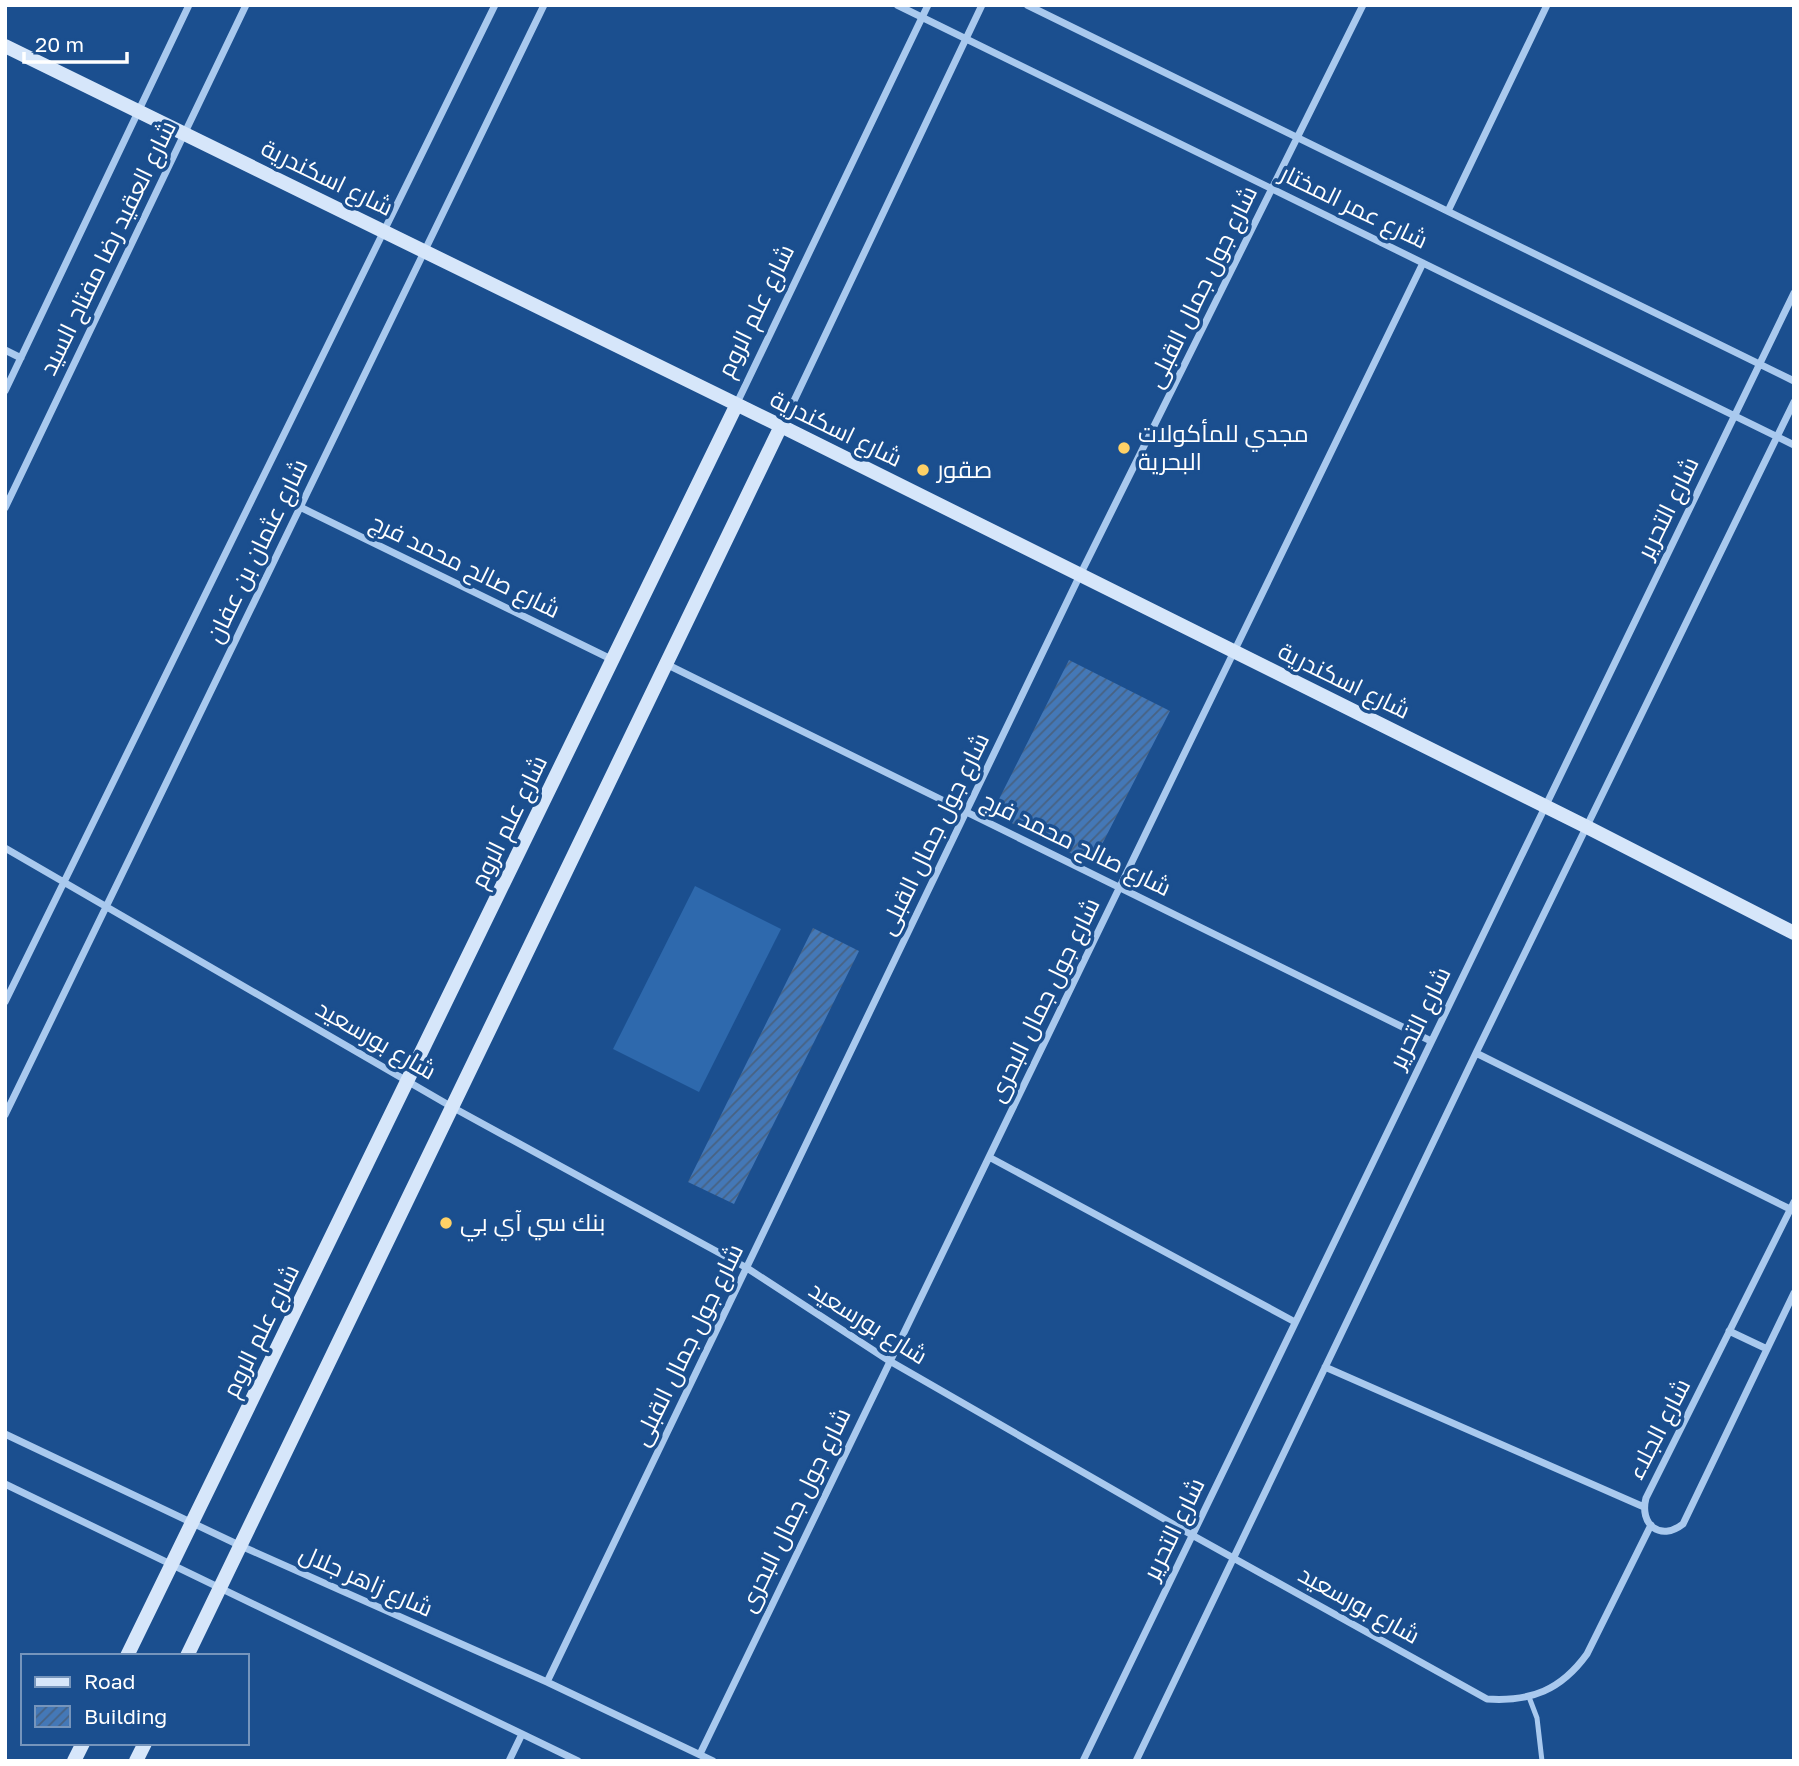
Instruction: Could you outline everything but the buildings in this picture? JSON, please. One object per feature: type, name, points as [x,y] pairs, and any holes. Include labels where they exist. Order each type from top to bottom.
[{"type":"street","name":"شارع العقيد رضا مفتاح السيد","points":[[5,391],[190,5]]},
{"type":"street","name":"شارع العقيد رضا مفتاح السيد","points":[[5,508],[246,5]]},
{"type":"street","name":"شارع عثمان بن عفان","points":[[5,1002],[495,5]]},
{"type":"street","name":"شارع عثمان بن عفان","points":[[5,1115],[544,5]]},
{"type":"street","name":"شارع عمر المختار","points":[[897,5],[1794,445]]},
{"type":"street","name":"شارع علم الروم","points":[[128,1654],[736,406],[928,5]]},
{"type":"street","points":[[188,1654],[982,5]]},
{"type":"street","name":"شارع عمر المختار","points":[[1027,5],[1794,381]]},
{"type":"street","name":"شارع جول جمال القبلى","points":[[547,1682],[1080,575],[1363,5]]},
{"type":"street","points":[[1448,211],[1547,5]]},
{"type":"street","name":"شارع اسكندرية","points":[[5,46],[781,426],[1587,827],[1794,933]]},
{"type":"street","name":"شارع جول جمال البحرى","points":[[699,1754],[1423,263]]},
{"type":"street","name":"شارع التحرير","points":[[1083,1761],[1794,293]]},
{"type":"street","points":[[5,350],[21,358]]},
{"type":"street","points":[[1136,1761],[1476,1053],[1794,402]]},
{"type":"street","name":"شارع صالح محمد فرج","points":[[300,507],[612,660]]},
{"type":"street","name":"شارع صالح محمد فرج","points":[[666,664],[1431,1041]]},
{"type":"street","name":"شارع بورسعيد","points":[[5,848],[452,1107],[747,1268],[888,1360],[1192,1535],[1487,1699],[1529,1697],[1564,1681],[1577,1669],[1651,1525]]},
{"type":"street","points":[[1476,1053],[1792,1206]]},
{"type":"street","points":[[989,1157],[1294,1322]]},
{"type":"street","name":"شارع الجلاء","points":[[1651,1525],[1645,1517],[1646,1498],[1792,1206]]},
{"type":"street","points":[[1651,1525],[1667,1532],[1676,1530],[1683,1524],[1794,1293]]},
{"type":"street","points":[[1729,1331],[1767,1349]]},
{"type":"street","points":[[1325,1367],[1644,1507]]},
{"type":"street","name":"شارع زاهر جلال","points":[[5,1434],[241,1546],[547,1682],[713,1761]]},
{"type":"street","points":[[5,1484],[578,1761]]},
{"type":"street","points":[[509,1761],[522,1734]]},
{"type":"street","points":[[74,1761],[82,1745]]},
{"type":"street","points":[[136,1761],[144,1745]]},
{"type":"lane","points":[[1529,1697],[1536,1718],[1542,1761]]},
{"type":"shaded area","points":[[695,886],[781,929],[699,1092],[613,1049]]},
{"type":"place","name":"مجدي للمأكولات البحرية","points":[[1124,448]]},
{"type":"place","name":"صقور","points":[[923,470]]},
{"type":"place","name":"بنك سي آي بي","points":[[446,1223]]}]
